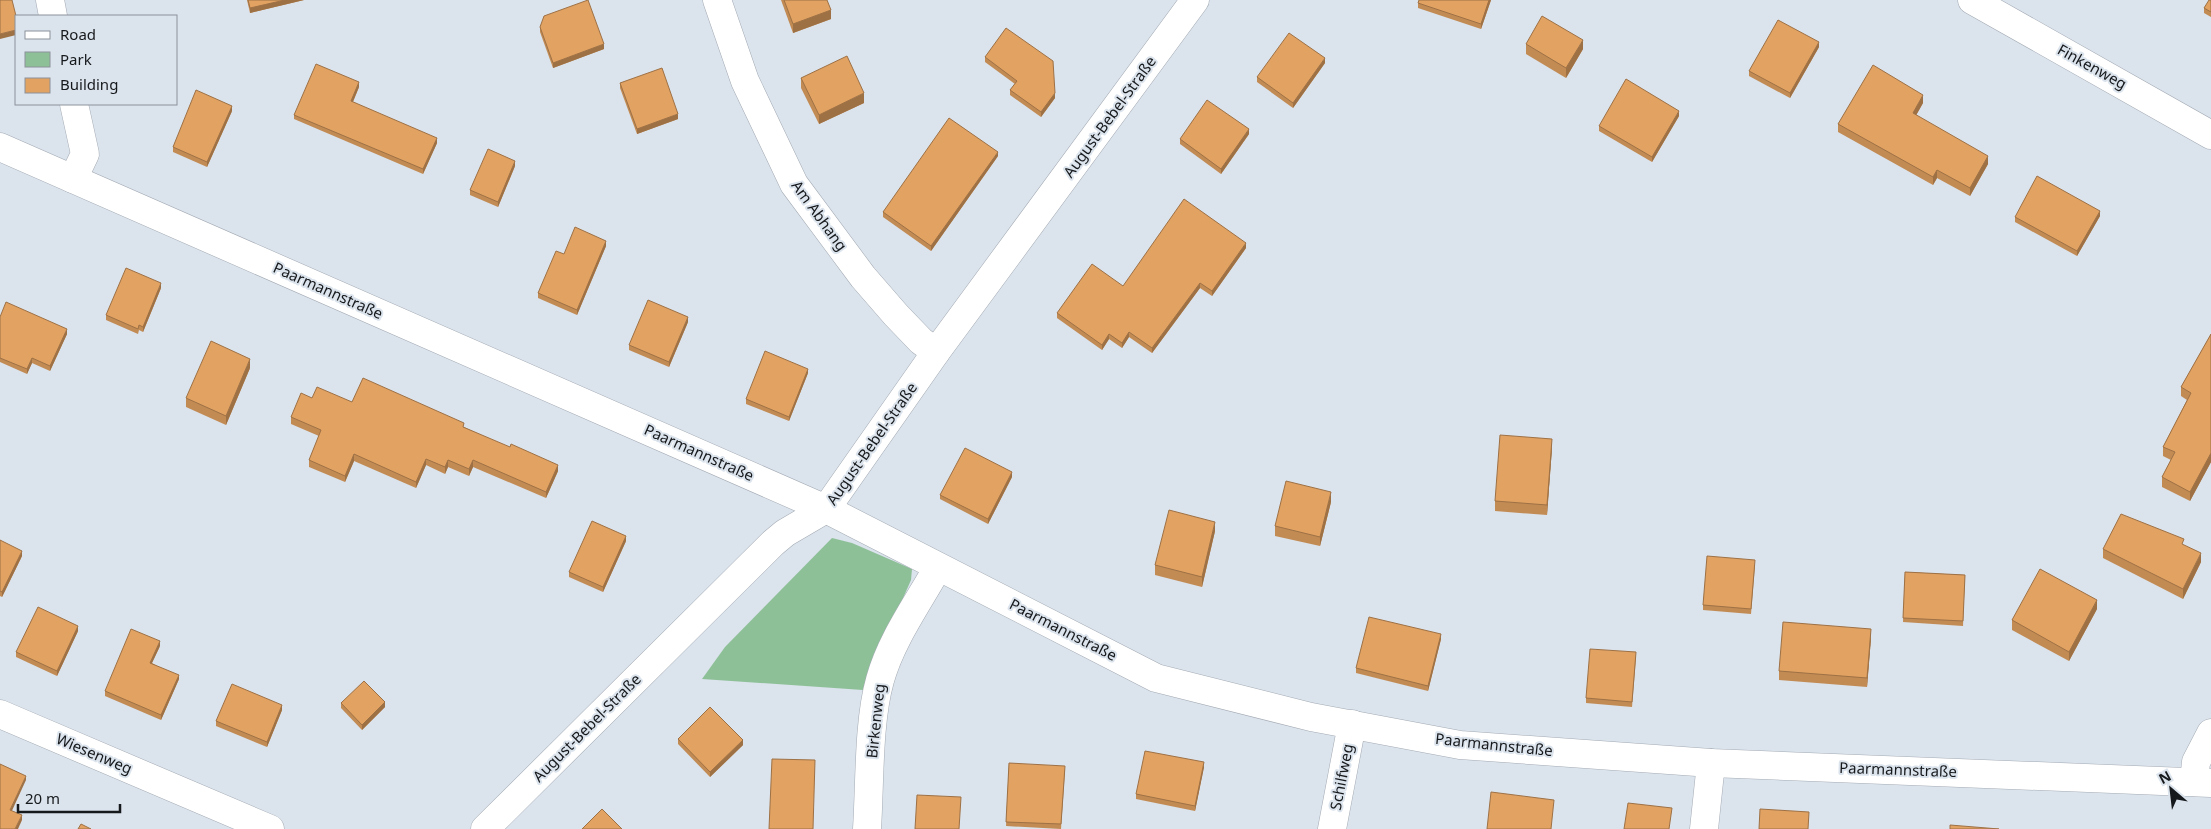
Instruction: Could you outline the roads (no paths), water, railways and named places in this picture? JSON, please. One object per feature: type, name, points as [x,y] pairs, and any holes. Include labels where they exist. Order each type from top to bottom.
[{"type":"street","points":[[50,0],[54,15]]},
{"type":"street","name":"Am Abhang","points":[[717,0],[745,81],[794,184],[890,309],[921,342],[936,352]]},
{"type":"street","name":"August-Bebel-Straße","points":[[485,829],[773,544],[785,533],[826,509],[936,352],[1195,0]]},
{"type":"street","name":"Finkenweg","points":[[1972,0],[2211,135]]},
{"type":"street","points":[[73,179],[85,154],[74,105]]},
{"type":"street","name":"Paarmannstraße","points":[[0,147],[826,509],[1156,678],[1243,701],[1460,745],[1711,763],[2202,783]]},
{"type":"street","name":"Birkenweg","points":[[867,829],[874,711],[880,680],[890,654],[938,568]]},
{"type":"street","name":"Wiesenweg","points":[[0,714],[270,829]]},
{"type":"street","name":"Schilfweg","points":[[1332,829],[1352,724]]},
{"type":"street","points":[[2202,783],[2196,762],[2211,733]]},
{"type":"street","points":[[1704,829],[1711,763]]}]
